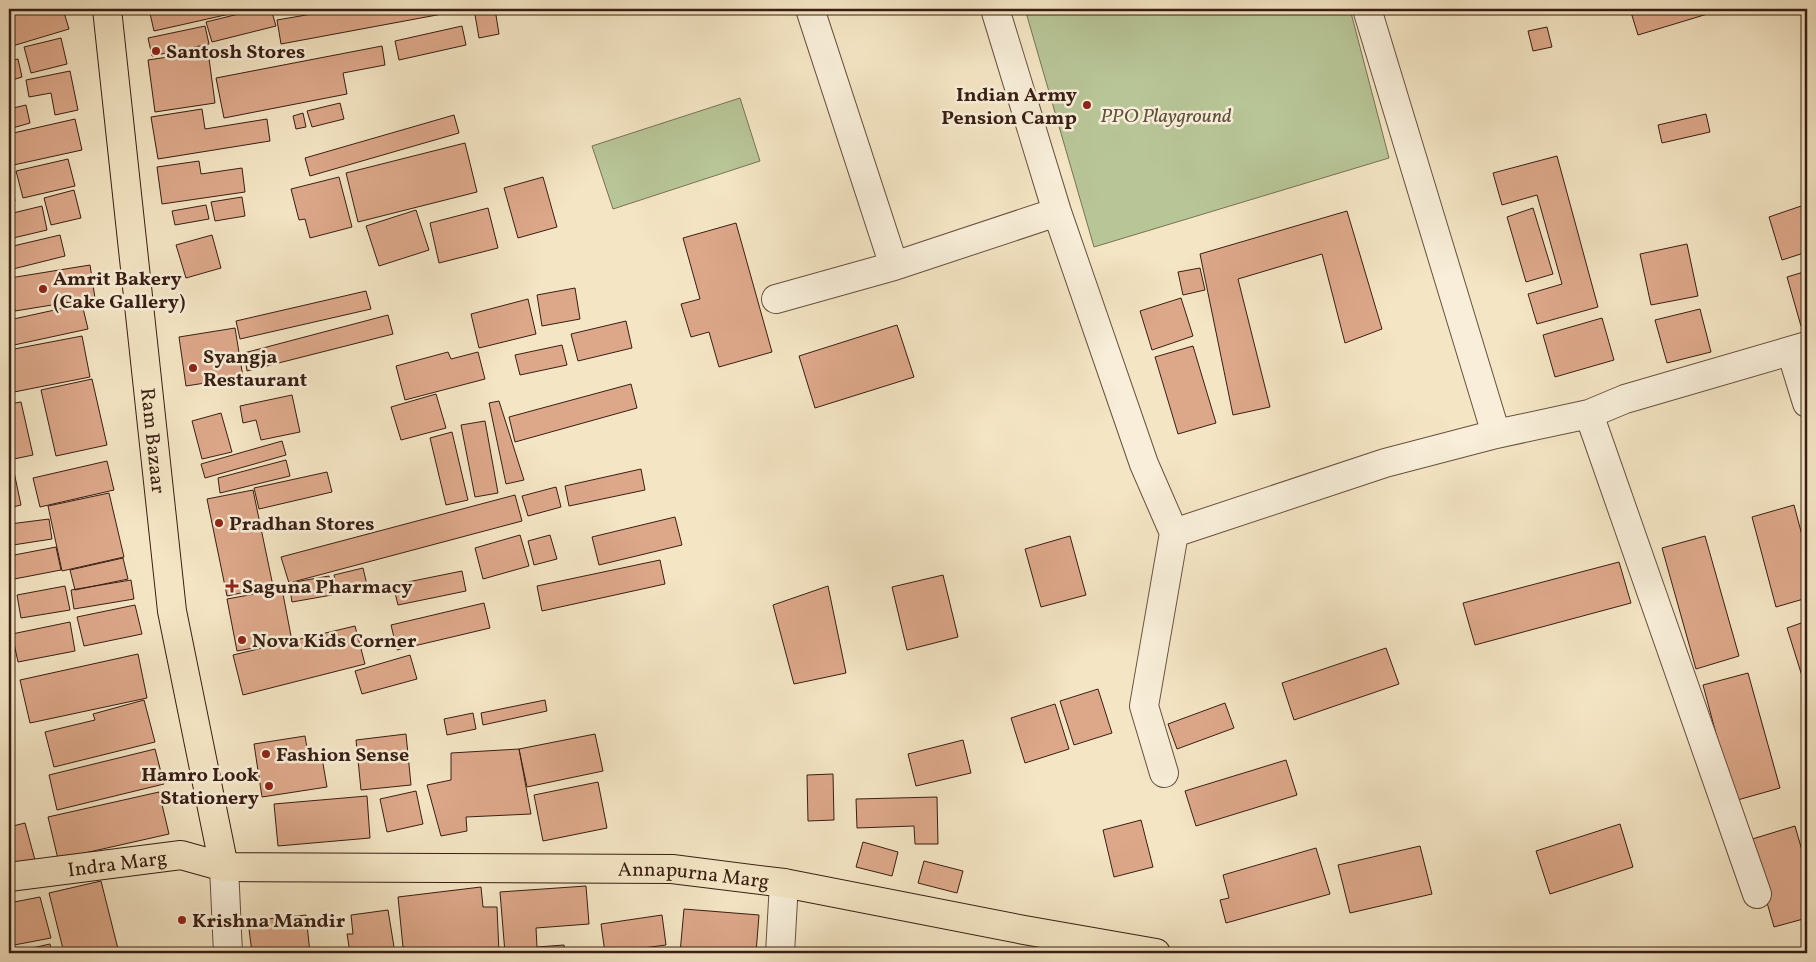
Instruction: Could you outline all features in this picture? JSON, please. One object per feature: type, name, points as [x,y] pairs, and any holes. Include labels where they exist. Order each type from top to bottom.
[{"type":"main road","name":"Ram Bazaar","points":[[106,9],[172,611],[224,867]]},
{"type":"main road","name":"Indra Marg","points":[[9,877],[180,855],[224,867]]},
{"type":"main road","name":"Annapurna Marg","points":[[224,867],[672,869],[784,883],[1024,930],[1156,953]]},
{"type":"street","points":[[810,9],[894,266]]},
{"type":"street","points":[[995,9],[1057,212],[1144,464],[1174,533],[1144,706],[1164,773]]},
{"type":"street","points":[[1367,9],[1496,434]]},
{"type":"street","points":[[776,299],[894,266],[1057,212]]},
{"type":"street","points":[[1174,533],[1384,464],[1496,434],[1589,414],[1625,399],[1799,348],[1807,403]]},
{"type":"street","points":[[1589,414],[1757,894]]},
{"type":"street","points":[[224,867],[228,953]]},
{"type":"street","points":[[780,953],[784,883]]},
{"type":"green space","name":"PPO Playground","points":[[1025,9],[1350,9],[1389,158],[1094,247]]},
{"type":"green space","points":[[740,98],[760,161],[613,209],[592,146]]},
{"type":"building","points":[[29,9],[63,9],[69,29],[9,47],[9,23],[11,23],[9,15]]},
{"type":"building","points":[[149,9],[242,9],[243,11],[154,31]]},
{"type":"building","points":[[259,9],[271,9],[276,26],[212,42],[206,22]]},
{"type":"building","points":[[341,9],[469,9],[281,44],[277,20]]},
{"type":"building","points":[[474,9],[495,9],[499,34],[479,38]]},
{"type":"building","points":[[1630,9],[1724,9],[1638,35]]},
{"type":"building","points":[[205,26],[209,44],[152,56],[148,38]]},
{"type":"building","points":[[462,26],[466,45],[399,60],[395,41]]},
{"type":"building","points":[[1547,27],[1552,47],[1533,51],[1528,31]]},
{"type":"building","points":[[61,38],[67,64],[31,73],[24,47]]},
{"type":"building","points":[[382,46],[385,65],[343,73],[347,94],[224,118],[216,78]]},
{"type":"building","points":[[208,51],[215,103],[155,112],[148,60]]},
{"type":"building","points":[[18,59],[22,77],[9,81],[9,61]]},
{"type":"building","points":[[70,71],[78,110],[55,115],[51,93],[29,97],[26,80]]},
{"type":"building","points":[[340,103],[344,119],[312,127],[307,111]]},
{"type":"building","points":[[26,105],[30,123],[9,129],[9,109]]},
{"type":"building","points":[[202,109],[205,129],[267,119],[270,141],[158,159],[151,117]]},
{"type":"building","points":[[303,113],[306,127],[296,129],[293,116]]},
{"type":"building","points":[[1706,114],[1710,132],[1662,143],[1658,125]]},
{"type":"building","points":[[454,115],[459,133],[310,176],[305,158]]},
{"type":"building","points":[[75,119],[82,150],[9,166],[9,134]]},
{"type":"building","points":[[465,143],[477,192],[358,222],[346,173]]},
{"type":"building","points":[[1557,156],[1598,307],[1537,324],[1528,294],[1562,284],[1537,195],[1502,205],[1493,173]]},
{"type":"building","points":[[68,159],[75,186],[23,198],[16,171]]},
{"type":"building","points":[[199,161],[201,174],[242,168],[245,192],[162,204],[157,167]]},
{"type":"building","points":[[339,177],[352,227],[310,238],[305,219],[299,220],[291,189]]},
{"type":"building","points":[[543,177],[557,227],[518,238],[504,188]]},
{"type":"building","points":[[12,183],[15,201],[9,202],[9,184]]},
{"type":"building","points":[[74,190],[81,218],[51,225],[44,198]]},
{"type":"building","points":[[242,197],[245,216],[215,221],[211,202]]},
{"type":"building","points":[[1807,204],[1807,252],[1782,260],[1769,217]]},
{"type":"building","points":[[206,205],[209,219],[175,225],[172,211]]},
{"type":"building","points":[[42,206],[47,230],[9,239],[9,214]]},
{"type":"building","points":[[488,208],[498,248],[439,263],[430,223]]},
{"type":"building","points":[[1533,208],[1553,274],[1526,282],[1507,217]]},
{"type":"building","points":[[416,210],[429,250],[379,266],[366,226]]},
{"type":"building","points":[[1347,211],[1382,329],[1345,343],[1322,254],[1238,279],[1270,407],[1233,415],[1200,254]]},
{"type":"building","points":[[736,223],[772,352],[719,367],[709,332],[691,337],[681,304],[700,299],[683,238]]},
{"type":"building","points":[[60,235],[65,256],[9,270],[9,247]]},
{"type":"building","points":[[212,235],[221,268],[186,278],[176,245]]},
{"type":"building","points":[[1687,244],[1698,296],[1651,305],[1640,254]]},
{"type":"building","points":[[90,265],[95,298],[15,311],[10,278]]},
{"type":"building","points":[[1200,268],[1205,290],[1183,295],[1178,272]]},
{"type":"building","points":[[1807,271],[1807,324],[1801,326],[1787,277]]},
{"type":"building","points":[[575,288],[580,319],[542,326],[537,295]]},
{"type":"building","points":[[366,291],[371,309],[240,339],[236,321]]},
{"type":"building","points":[[1181,298],[1193,336],[1152,350],[1140,311]]},
{"type":"building","points":[[528,299],[536,334],[479,348],[471,314]]},
{"type":"building","points":[[82,304],[88,329],[14,345],[9,320]]},
{"type":"building","points":[[1700,309],[1711,352],[1667,363],[1655,320]]},
{"type":"building","points":[[388,315],[393,334],[247,371],[244,353]]},
{"type":"building","points":[[1602,318],[1614,360],[1555,377],[1543,335]]},
{"type":"building","points":[[626,321],[632,348],[578,361],[571,334]]},
{"type":"building","points":[[897,325],[914,377],[815,408],[799,356]]},
{"type":"building","points":[[235,328],[243,377],[186,386],[179,337]]},
{"type":"building","points":[[82,336],[90,377],[9,393],[9,350]]},
{"type":"building","points":[[562,345],[567,365],[520,375],[515,355]]},
{"type":"building","points":[[1193,346],[1216,423],[1178,434],[1155,357]]},
{"type":"building","points":[[448,352],[451,359],[478,352],[485,379],[405,400],[396,366]]},
{"type":"building","points":[[92,379],[107,445],[56,456],[41,390]]},
{"type":"building","points":[[631,384],[637,408],[515,442],[509,417]]},
{"type":"building","points":[[436,394],[446,428],[401,440],[391,407]]},
{"type":"building","points":[[292,395],[300,432],[261,440],[256,420],[243,423],[240,406]]},
{"type":"building","points":[[499,401],[524,480],[506,484],[489,403]]},
{"type":"building","points":[[21,402],[33,455],[9,460],[9,404]]},
{"type":"building","points":[[221,413],[232,452],[202,459],[192,421]]},
{"type":"building","points":[[485,421],[498,493],[475,497],[461,425]]},
{"type":"building","points":[[452,432],[468,500],[446,505],[430,438]]},
{"type":"building","points":[[282,441],[286,455],[205,478],[201,464]]},
{"type":"building","points":[[286,460],[290,476],[220,493],[218,478]]},
{"type":"building","points":[[107,461],[114,490],[40,507],[33,478]]},
{"type":"building","points":[[641,469],[645,490],[569,506],[565,486]]},
{"type":"building","points":[[14,472],[21,505],[9,508],[9,473]]},
{"type":"building","points":[[327,472],[332,492],[259,509],[254,488]]},
{"type":"building","points":[[556,487],[561,507],[528,516],[522,496]]},
{"type":"building","points":[[253,490],[273,586],[227,596],[207,499]]},
{"type":"building","points":[[109,493],[124,557],[62,571],[48,506]]},
{"type":"building","points":[[515,495],[522,521],[289,583],[281,557]]},
{"type":"building","points":[[1794,505],[1807,554],[1807,598],[1776,607],[1752,517]]},
{"type":"building","points":[[675,517],[682,545],[599,565],[592,537]]},
{"type":"building","points":[[49,519],[52,539],[13,545],[10,524]]},
{"type":"building","points":[[520,535],[529,566],[483,579],[475,548]]},
{"type":"building","points":[[550,535],[557,559],[534,565],[528,541]]},
{"type":"building","points":[[1070,536],[1086,595],[1041,607],[1025,549]]},
{"type":"building","points":[[1705,536],[1739,656],[1696,669],[1662,548]]},
{"type":"building","points":[[56,547],[61,570],[9,580],[9,556]]},
{"type":"building","points":[[123,558],[128,579],[75,590],[70,570]]},
{"type":"building","points":[[660,560],[665,584],[542,611],[537,586]]},
{"type":"building","points":[[1619,562],[1631,603],[1475,645],[1463,603]]},
{"type":"building","points":[[363,568],[367,585],[338,592],[334,575]]},
{"type":"building","points":[[462,571],[466,591],[398,605],[393,585]]},
{"type":"building","points":[[943,575],[958,637],[907,650],[892,587]]},
{"type":"building","points":[[329,576],[332,595],[292,602],[289,583]]},
{"type":"building","points":[[131,580],[134,599],[74,609],[71,590]]},
{"type":"building","points":[[65,586],[70,610],[21,618],[17,595]]},
{"type":"building","points":[[828,586],[846,673],[794,684],[773,605]]},
{"type":"building","points":[[282,589],[292,641],[237,651],[227,599]]},
{"type":"building","points":[[484,603],[490,628],[397,650],[391,625]]},
{"type":"building","points":[[135,605],[142,634],[84,646],[77,617]]},
{"type":"building","points":[[1807,621],[1807,692],[1787,628]]},
{"type":"building","points":[[70,622],[75,651],[18,662],[12,634]]},
{"type":"building","points":[[355,626],[365,664],[243,695],[233,655]]},
{"type":"building","points":[[1386,648],[1399,684],[1294,720],[1282,683]]},
{"type":"building","points":[[138,654],[147,698],[30,723],[20,680]]},
{"type":"building","points":[[410,655],[417,679],[362,694],[355,671]]},
{"type":"building","points":[[1748,673],[1780,788],[1734,801],[1703,685]]},
{"type":"building","points":[[1098,689],[1112,733],[1074,745],[1060,701]]},
{"type":"building","points":[[144,700],[155,742],[54,767],[45,732],[95,720],[93,714]]},
{"type":"building","points":[[545,700],[547,711],[483,725],[481,713]]},
{"type":"building","points":[[1225,703],[1234,728],[1177,749],[1168,724]]},
{"type":"building","points":[[1055,704],[1069,749],[1025,763],[1011,718]]},
{"type":"building","points":[[473,713],[476,729],[447,735],[444,719]]},
{"type":"building","points":[[406,734],[411,785],[361,790],[356,740]]},
{"type":"building","points":[[595,734],[603,771],[527,787],[519,749]]},
{"type":"building","points":[[305,736],[308,754],[321,752],[327,787],[262,797],[254,744]]},
{"type":"building","points":[[963,740],[971,773],[916,786],[908,754]]},
{"type":"building","points":[[155,749],[164,784],[57,810],[49,775]]},
{"type":"building","points":[[519,749],[531,814],[466,817],[467,831],[441,836],[427,785],[451,780],[451,753]]},
{"type":"building","points":[[1286,760],[1297,795],[1196,826],[1185,791]]},
{"type":"building","points":[[833,774],[834,820],[808,821],[807,775]]},
{"type":"building","points":[[598,782],[607,828],[543,841],[534,795]]},
{"type":"building","points":[[416,791],[423,824],[387,832],[380,799]]},
{"type":"building","points":[[159,792],[169,834],[58,859],[48,817]]},
{"type":"building","points":[[367,796],[370,838],[278,846],[274,804]]},
{"type":"building","points":[[937,797],[938,844],[915,844],[914,826],[857,828],[856,799]]},
{"type":"building","points":[[1141,820],[1153,867],[1114,877],[1103,830]]},
{"type":"building","points":[[25,823],[35,860],[9,867],[9,827]]},
{"type":"building","points":[[1620,824],[1633,867],[1550,894],[1536,851]]},
{"type":"building","points":[[1795,826],[1807,868],[1807,918],[1774,927],[1749,840]]},
{"type":"building","points":[[863,842],[898,852],[892,876],[856,867]]},
{"type":"building","points":[[1420,846],[1432,894],[1350,913],[1338,865]]},
{"type":"building","points":[[1316,848],[1330,894],[1226,923],[1220,900],[1229,898],[1223,875]]},
{"type":"building","points":[[924,861],[963,871],[957,893],[918,883]]},
{"type":"building","points":[[101,881],[119,953],[64,953],[49,893]]},
{"type":"building","points":[[586,886],[589,924],[536,928],[537,947],[564,945],[565,953],[505,953],[500,892]]},
{"type":"building","points":[[481,887],[483,907],[497,907],[499,953],[439,953],[403,947],[398,897]]},
{"type":"building","points":[[40,897],[51,938],[9,946],[9,903]]},
{"type":"building","points":[[684,909],[759,915],[756,953],[680,953]]},
{"type":"building","points":[[388,910],[395,953],[350,953],[347,934],[353,934],[351,915]]},
{"type":"building","points":[[306,915],[310,953],[252,953],[248,921]]},
{"type":"building","points":[[662,915],[666,945],[605,953],[601,924]]},
{"type":"building","points":[[50,944],[52,953],[9,953]]},
{"type":"place","name":"Santosh Stores","points":[[156,51]]},
{"type":"place","name":"Indian Army Pension Camp","points":[[1087,105]]},
{"type":"place","name":"Amrit Bakery (Cake Gallery)","points":[[43,289]]},
{"type":"place","name":"Syangja Restaurant","points":[[193,368]]},
{"type":"place","name":"Pradhan Stores","points":[[219,523]]},
{"type":"place","name":"Saguna Pharmacy","points":[[232,586]]},
{"type":"place","name":"Nova Kids Corner","points":[[242,640]]},
{"type":"place","name":"Fashion Sense","points":[[266,754]]},
{"type":"place","name":"Hamro Look Stationery","points":[[269,786]]},
{"type":"place","name":"Krishna Mandir","points":[[182,920]]}]
